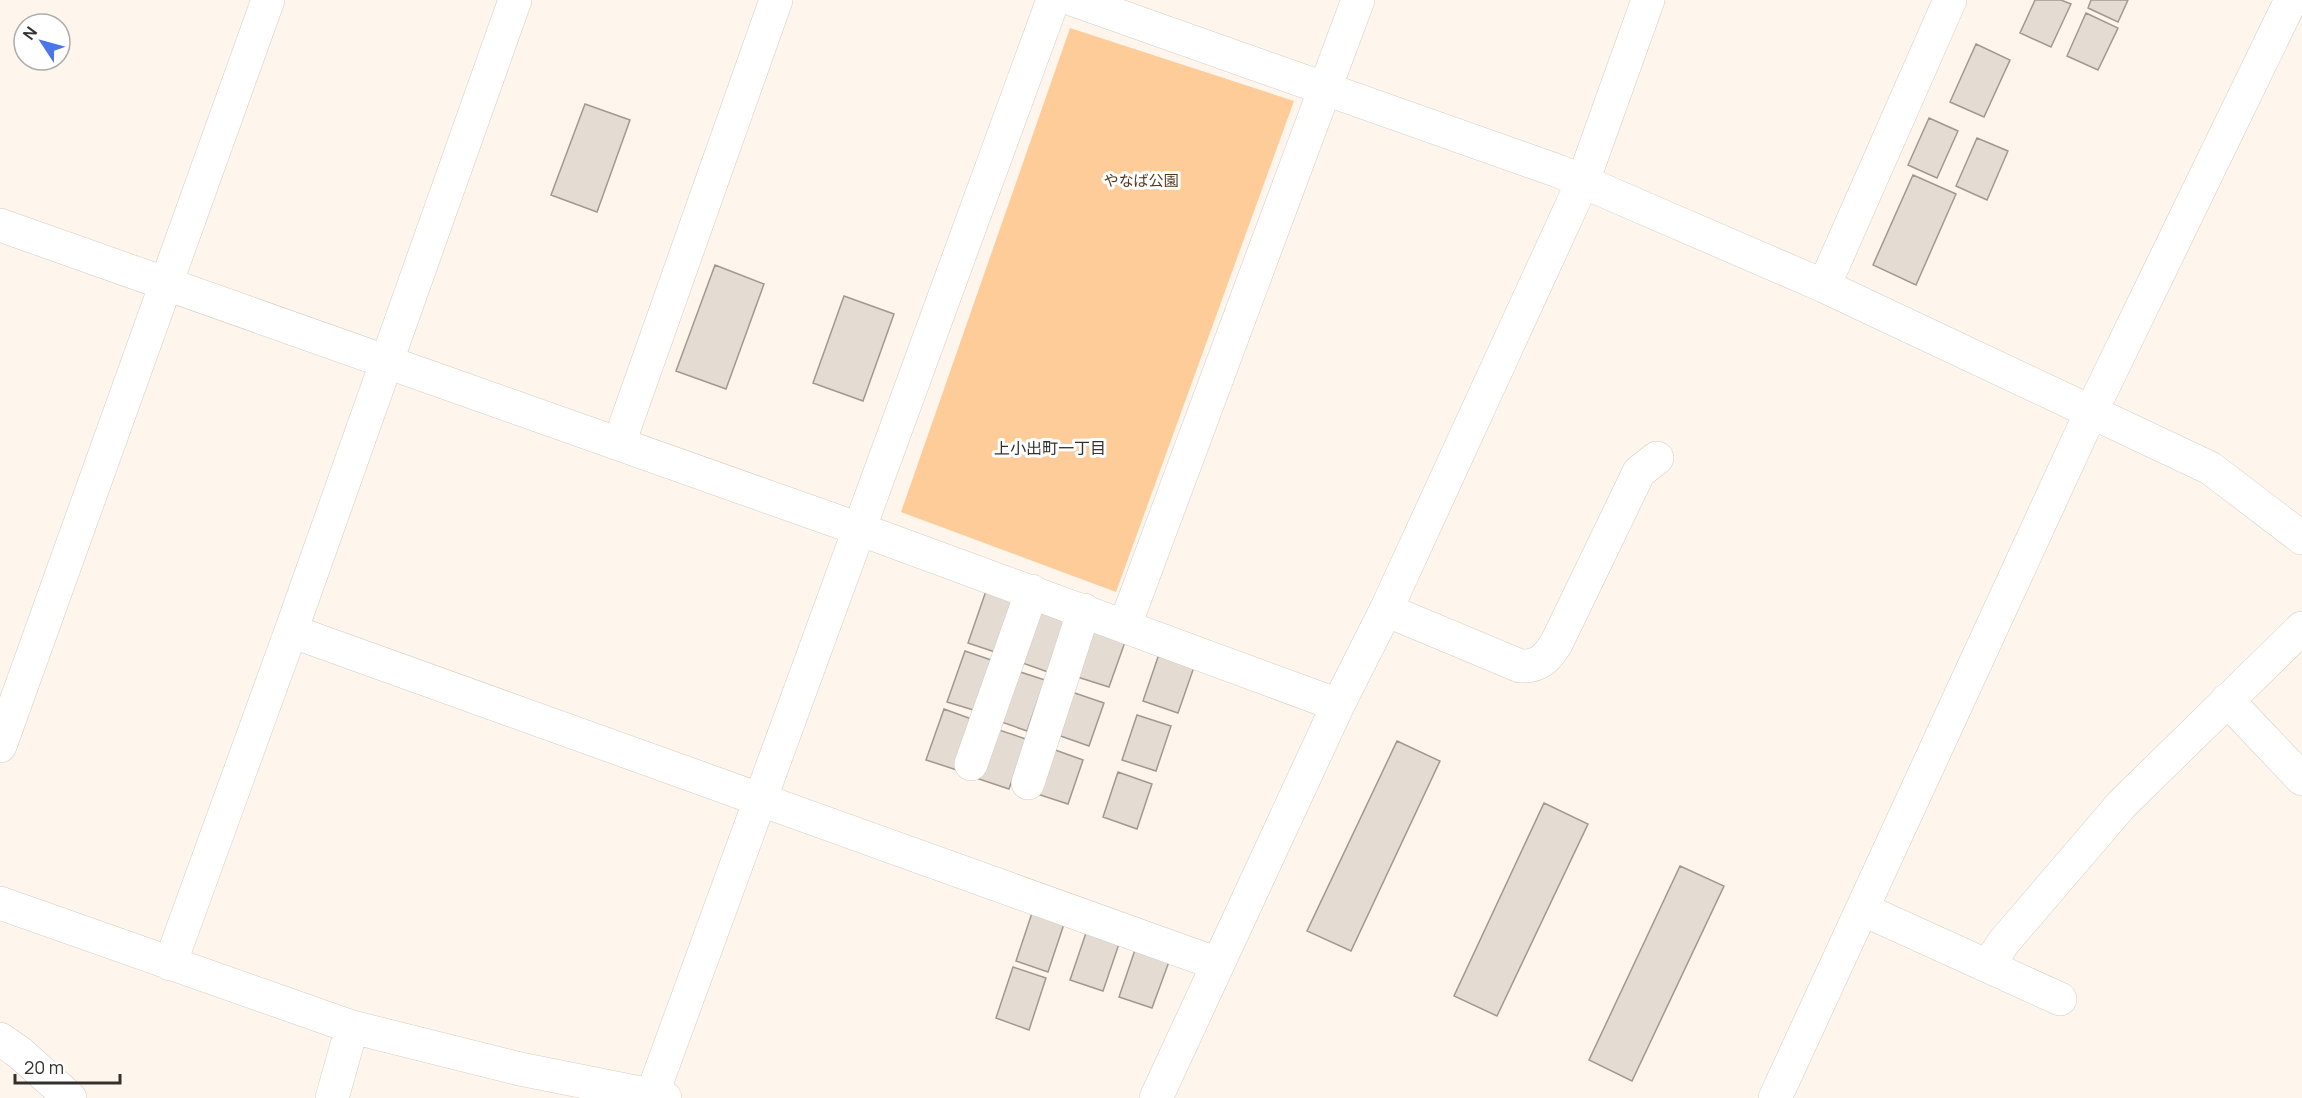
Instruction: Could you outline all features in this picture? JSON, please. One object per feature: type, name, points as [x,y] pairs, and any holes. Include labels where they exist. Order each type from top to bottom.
[{"type":"street","points":[[0,746],[268,0]]},
{"type":"street","points":[[170,964],[515,0]]},
{"type":"street","points":[[619,443],[776,0]]},
{"type":"street","points":[[0,903],[352,1027],[520,1069],[658,1097],[760,798],[1053,0]]},
{"type":"street","points":[[1074,0],[1327,87],[1583,181],[1824,286],[2092,410],[2210,468],[2302,538]]},
{"type":"street","points":[[1125,625],[1358,0]]},
{"type":"street","points":[[1156,1098],[1338,705],[1386,610],[1583,181],[1648,0]]},
{"type":"street","points":[[1824,286],[1950,0]]},
{"type":"street","points":[[1775,1098],[2092,410],[2291,0]]},
{"type":"street","points":[[0,225],[1032,591],[1338,705]]},
{"type":"street","points":[[1386,610],[1520,666],[1533,667],[1545,660],[1556,644],[1639,472],[1657,458]]},
{"type":"street","points":[[971,764],[1032,591]]},
{"type":"street","points":[[1028,783],[1084,610]]},
{"type":"street","points":[[1988,966],[2003,943],[2122,804],[2302,628]]},
{"type":"street","points":[[291,631],[1218,964]]},
{"type":"street","points":[[2227,700],[2302,779]]},
{"type":"street","points":[[1862,909],[2060,999]]},
{"type":"street","points":[[332,1098],[352,1027]]},
{"type":"street","points":[[0,1039],[21,1053],[70,1098]]},
{"type":"green space","name":"やなば公園","points":[[1070,28],[1294,101],[1116,592],[901,512]]},
{"type":"building","points":[[2035,0],[2061,0],[2071,4],[2051,47],[2020,33]]},
{"type":"building","points":[[2091,0],[2128,0],[2118,22],[2088,8]]},
{"type":"building","points":[[2086,13],[2118,28],[2098,70],[2067,56]]},
{"type":"building","points":[[1976,44],[2010,60],[1984,117],[1950,102]]},
{"type":"building","points":[[585,104],[630,120],[597,212],[551,195]]},
{"type":"building","points":[[1929,118],[1958,131],[1937,178],[1908,165]]},
{"type":"building","points":[[1977,138],[2008,151],[1987,200],[1956,186]]},
{"type":"building","points":[[1913,175],[1956,194],[1916,285],[1873,265]]},
{"type":"building","points":[[715,265],[764,284],[726,389],[676,371]]},
{"type":"building","points":[[844,296],[894,314],[863,401],[813,383]]},
{"type":"building","points":[[986,591],[1019,603],[1001,654],[968,643]]},
{"type":"building","points":[[1035,609],[1067,620],[1048,672],[1017,661]]},
{"type":"building","points":[[1086,629],[1125,642],[1109,687],[1071,675]]},
{"type":"building","points":[[965,651],[997,662],[980,712],[947,702]]},
{"type":"building","points":[[1159,654],[1194,667],[1178,713],[1143,701]]},
{"type":"building","points":[[1014,670],[1045,680],[1027,731],[996,720]]},
{"type":"building","points":[[1066,690],[1104,703],[1089,746],[1052,733]]},
{"type":"building","points":[[944,709],[977,721],[960,771],[926,760]]},
{"type":"building","points":[[1137,715],[1171,726],[1156,771],[1122,760]]},
{"type":"building","points":[[993,728],[1026,739],[1009,789],[976,778]]},
{"type":"building","points":[[1397,741],[1440,761],[1351,951],[1307,931]]},
{"type":"building","points":[[1047,747],[1083,760],[1068,804],[1031,792]]},
{"type":"building","points":[[1118,772],[1152,784],[1137,829],[1103,817]]},
{"type":"building","points":[[1544,803],[1588,824],[1497,1016],[1454,996]]},
{"type":"building","points":[[1680,866],[1724,886],[1632,1081],[1589,1060]]},
{"type":"building","points":[[1033,910],[1065,921],[1048,972],[1016,961]]},
{"type":"building","points":[[1087,930],[1120,941],[1103,991],[1070,980]]},
{"type":"building","points":[[1136,947],[1170,959],[1152,1008],[1119,997]]},
{"type":"building","points":[[1013,967],[1046,978],[1029,1030],[996,1018]]},
{"type":"district","name":"上小出町一丁目","points":[[1050,448]]}]
